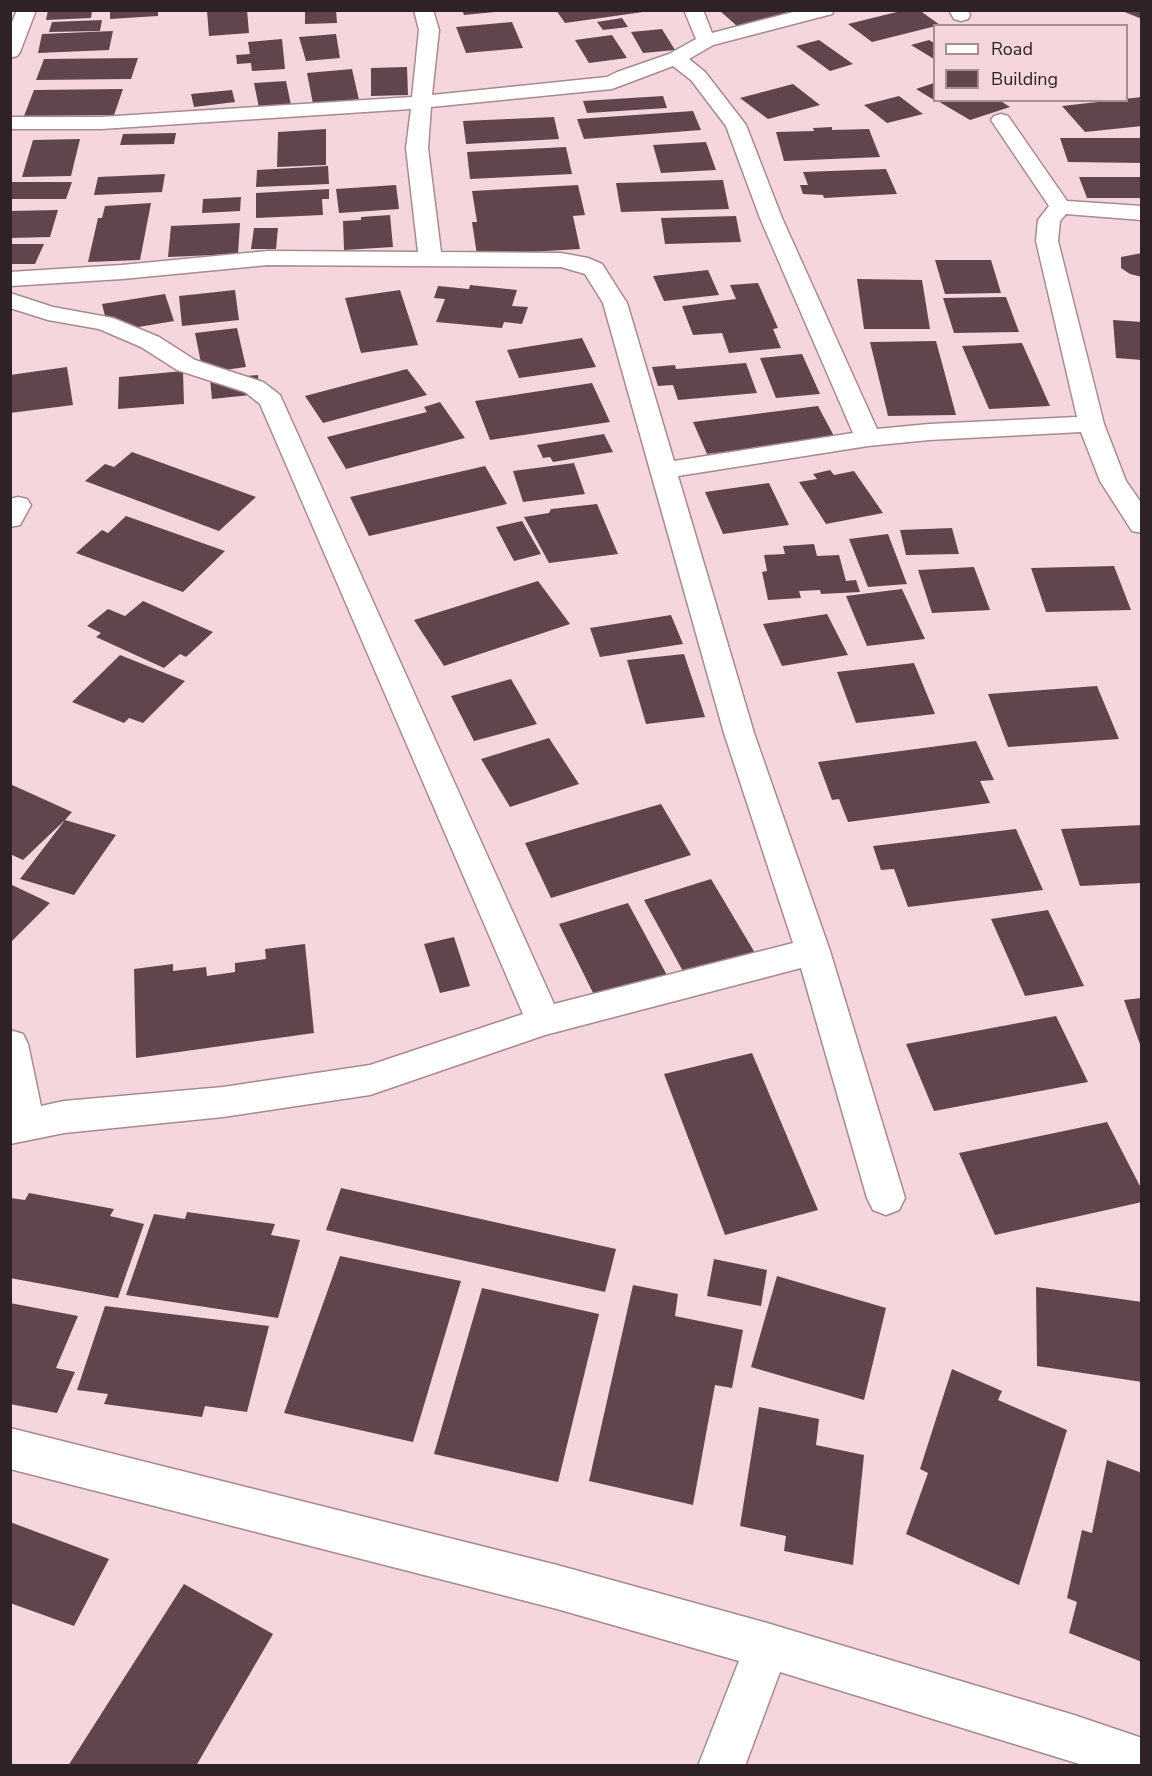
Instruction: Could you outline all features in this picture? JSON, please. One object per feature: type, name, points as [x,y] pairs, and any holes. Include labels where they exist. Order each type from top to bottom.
[{"type":"street","points":[[10,52],[27,10]]},
{"type":"street","points":[[423,10],[429,30],[417,148],[430,258]]},
{"type":"street","points":[[693,10],[706,41]]},
{"type":"street","points":[[10,123],[101,123],[423,102],[612,83],[624,76],[676,58],[706,41],[825,10]]},
{"type":"street","points":[[676,58],[698,76],[736,125],[771,218],[868,438]]},
{"type":"street","points":[[1001,120],[1059,207]]},
{"type":"street","points":[[1059,207],[1142,213]]},
{"type":"street","points":[[1059,207],[1049,220],[1047,242],[1090,424],[1113,481],[1142,525]]},
{"type":"street","points":[[10,279],[122,272],[268,258],[561,260],[580,262],[594,269],[615,303],[739,733],[813,951],[886,1198]]},
{"type":"street","points":[[10,300],[48,313],[105,323],[150,342],[186,365],[254,387],[271,400],[544,1021]]},
{"type":"street","points":[[662,471],[868,438],[929,432],[1090,424]]},
{"type":"street","points":[[10,1044],[18,1126],[64,1117],[223,1102],[370,1080],[544,1021],[813,951]]},
{"type":"street","points":[[10,1448],[557,1587],[767,1646],[1074,1738],[1142,1762]]},
{"type":"street","points":[[721,1766],[767,1646]]},
{"type":"building","points":[[48,10],[92,10],[91,18],[46,20]]},
{"type":"building","points":[[110,10],[158,10],[158,16],[110,19]]},
{"type":"building","points":[[247,10],[249,33],[209,36],[207,11]]},
{"type":"building","points":[[305,10],[336,10],[337,23],[305,24]]},
{"type":"building","points":[[462,10],[495,10],[495,12],[464,15]]},
{"type":"building","points":[[556,10],[643,10],[643,12],[565,23]]},
{"type":"building","points":[[722,10],[804,10],[737,26],[720,11]]},
{"type":"building","points":[[905,10],[919,10],[939,24],[872,42],[848,24]]},
{"type":"building","points":[[1142,10],[1142,19],[1122,11]]},
{"type":"building","points":[[622,18],[628,27],[603,30],[597,22]]},
{"type":"building","points":[[102,20],[100,31],[49,32],[52,22]]},
{"type":"building","points":[[512,22],[523,48],[466,53],[456,27]]},
{"type":"building","points":[[662,29],[675,50],[643,53],[631,32]]},
{"type":"building","points":[[113,31],[109,50],[38,53],[42,34]]},
{"type":"building","points":[[336,34],[340,58],[306,61],[299,37]]},
{"type":"building","points":[[612,35],[627,58],[589,63],[575,40]]},
{"type":"building","points":[[282,39],[285,69],[252,71],[251,63],[237,64],[236,55],[250,54],[248,42]]},
{"type":"building","points":[[819,40],[853,64],[830,71],[796,46]]},
{"type":"building","points":[[929,40],[933,42],[933,58],[911,45]]},
{"type":"building","points":[[138,58],[131,79],[36,80],[44,59]]},
{"type":"building","points":[[407,67],[408,95],[371,96],[371,68]]},
{"type":"building","points":[[352,69],[359,100],[313,104],[307,73]]},
{"type":"building","points":[[286,81],[291,105],[259,108],[254,83]]},
{"type":"building","points":[[933,83],[933,99],[916,89]]},
{"type":"building","points":[[793,84],[820,105],[768,119],[740,98]]},
{"type":"building","points":[[123,89],[114,115],[24,116],[34,90]]},
{"type":"building","points":[[232,90],[235,102],[194,107],[191,94]]},
{"type":"building","points":[[663,96],[667,108],[587,113],[583,101]]},
{"type":"building","points":[[899,96],[923,114],[887,123],[864,105]]},
{"type":"building","points":[[1142,97],[1142,126],[1085,132],[1062,106],[1098,102],[1128,102],[1128,99]]},
{"type":"building","points":[[939,102],[1002,102],[1010,107],[970,120]]},
{"type":"building","points":[[693,111],[701,130],[584,139],[577,119]]},
{"type":"building","points":[[554,117],[559,139],[466,144],[463,121]]},
{"type":"building","points":[[832,127],[832,130],[869,129],[880,157],[784,161],[776,132],[814,131],[813,128]]},
{"type":"building","points":[[326,129],[326,165],[277,167],[278,132]]},
{"type":"building","points":[[176,133],[174,144],[120,145],[123,134]]},
{"type":"building","points":[[1060,138],[1142,138],[1142,163],[1068,162]]},
{"type":"building","points":[[80,139],[71,176],[22,177],[33,140]]},
{"type":"building","points":[[706,142],[716,170],[661,173],[653,145]]},
{"type":"building","points":[[566,147],[572,174],[470,179],[467,152]]},
{"type":"building","points":[[328,166],[329,184],[256,187],[257,170]]},
{"type":"building","points":[[886,169],[897,194],[824,198],[823,195],[803,194],[800,185],[808,185],[803,172]]},
{"type":"building","points":[[165,174],[162,192],[94,195],[98,177]]},
{"type":"building","points":[[1079,177],[1142,177],[1142,198],[1087,198]]},
{"type":"building","points":[[723,180],[729,209],[621,212],[616,183]]},
{"type":"building","points":[[11,182],[72,182],[66,199],[10,199]]},
{"type":"building","points":[[396,185],[399,209],[339,213],[336,189]]},
{"type":"building","points":[[578,185],[585,215],[573,216],[580,249],[477,255],[472,222],[477,222],[472,191]]},
{"type":"building","points":[[329,189],[329,199],[322,199],[323,215],[256,218],[256,193]]},
{"type":"building","points":[[241,197],[240,211],[202,213],[203,199]]},
{"type":"building","points":[[151,203],[140,260],[88,262],[98,218],[102,218],[105,206]]},
{"type":"building","points":[[58,210],[50,237],[10,238],[10,211]]},
{"type":"building","points":[[390,215],[393,247],[344,250],[343,221]]},
{"type":"building","points":[[736,216],[741,242],[665,244],[661,218]]},
{"type":"building","points":[[240,223],[238,254],[168,257],[171,226]]},
{"type":"building","points":[[254,228],[278,228],[276,249],[251,249]]},
{"type":"building","points":[[10,244],[44,244],[35,264],[10,264]]},
{"type":"building","points":[[1142,253],[1142,277],[1130,274],[1121,268],[1121,257]]},
{"type":"building","points":[[935,260],[991,260],[1001,293],[945,294]]},
{"type":"building","points":[[708,270],[719,295],[664,301],[653,276]]},
{"type":"building","points":[[857,279],[922,280],[930,329],[864,329]]},
{"type":"building","points":[[758,283],[778,328],[773,329],[781,348],[729,353],[722,333],[693,335],[682,306],[736,299],[730,285]]},
{"type":"building","points":[[470,285],[517,290],[512,306],[528,307],[522,324],[504,322],[502,328],[436,322],[445,299],[434,298],[438,286],[469,289]]},
{"type":"building","points":[[235,290],[239,320],[182,326],[179,296]]},
{"type":"building","points":[[400,290],[418,345],[361,353],[345,298]]},
{"type":"building","points":[[165,294],[174,321],[109,332],[102,304]]},
{"type":"building","points":[[1006,297],[1019,332],[954,333],[943,298]]},
{"type":"building","points":[[1113,320],[1142,322],[1142,360],[1116,358]]},
{"type":"building","points":[[237,328],[246,367],[203,373],[195,333]]},
{"type":"building","points":[[582,338],[596,367],[519,378],[507,350]]},
{"type":"building","points":[[936,341],[956,415],[888,416],[870,342]]},
{"type":"building","points":[[1022,343],[1050,406],[989,409],[962,346]]},
{"type":"building","points":[[802,354],[820,394],[776,398],[760,358]]},
{"type":"building","points":[[746,363],[757,393],[678,400],[673,385],[658,386],[652,367],[675,365],[676,369]]},
{"type":"building","points":[[67,367],[73,405],[10,413],[10,375]]},
{"type":"building","points":[[407,369],[427,395],[323,423],[305,396]]},
{"type":"building","points":[[183,371],[184,404],[118,409],[119,377]]},
{"type":"building","points":[[258,375],[260,394],[212,399],[210,379]]},
{"type":"building","points":[[592,383],[610,422],[490,440],[475,401]]},
{"type":"building","points":[[440,402],[465,438],[346,469],[327,437],[427,412],[424,407]]},
{"type":"building","points":[[818,406],[835,438],[707,454],[693,422]]},
{"type":"building","points":[[604,434],[613,452],[553,462],[550,457],[543,458],[537,445]]},
{"type":"building","points":[[132,452],[256,497],[219,531],[85,481],[105,464],[114,467]]},
{"type":"building","points":[[574,463],[585,494],[523,502],[513,471]]},
{"type":"building","points":[[485,466],[507,504],[369,536],[350,497]]},
{"type":"building","points":[[830,470],[834,475],[854,471],[883,513],[826,524],[799,482],[817,479],[813,474]]},
{"type":"building","points":[[769,483],[789,525],[723,534],[705,492]]},
{"type":"building","points":[[597,504],[618,554],[549,563],[524,517],[549,513],[551,509]]},
{"type":"building","points":[[126,516],[225,551],[183,592],[76,553],[102,530],[108,533]]},
{"type":"building","points":[[522,521],[541,554],[514,561],[496,527]]},
{"type":"building","points":[[952,528],[959,554],[906,555],[900,530]]},
{"type":"building","points":[[888,534],[907,584],[868,587],[849,539]]},
{"type":"building","points":[[814,544],[817,556],[839,555],[846,581],[856,580],[860,592],[821,594],[820,590],[799,591],[801,598],[768,600],[762,572],[767,571],[764,555],[785,554],[783,546]]},
{"type":"building","points":[[1114,566],[1131,610],[1046,612],[1031,568]]},
{"type":"building","points":[[974,567],[990,610],[932,613],[918,570]]},
{"type":"building","points":[[538,581],[570,624],[444,666],[414,620]]},
{"type":"building","points":[[902,589],[925,639],[867,646],[846,596]]},
{"type":"building","points":[[143,601],[213,632],[186,657],[180,654],[164,668],[96,637],[101,633],[87,626],[108,609],[125,616]]},
{"type":"building","points":[[827,614],[848,655],[782,666],[763,624]]},
{"type":"building","points":[[671,615],[683,644],[600,657],[590,628]]},
{"type":"building","points":[[684,654],[705,717],[646,724],[627,660]]},
{"type":"building","points":[[120,655],[185,681],[143,723],[129,718],[124,723],[72,702]]},
{"type":"building","points":[[914,663],[935,714],[856,723],[837,672]]},
{"type":"building","points":[[511,679],[537,724],[474,741],[451,696]]},
{"type":"building","points":[[1097,686],[1119,739],[1008,747],[988,694]]},
{"type":"building","points":[[549,738],[579,784],[510,807],[481,759]]},
{"type":"building","points":[[976,741],[994,780],[980,781],[990,803],[848,822],[839,799],[832,800],[818,762]]},
{"type":"building","points":[[10,784],[72,812],[23,860],[10,854]]},
{"type":"building","points":[[661,804],[691,855],[551,898],[525,843]]},
{"type":"building","points":[[65,820],[116,835],[74,895],[20,879]]},
{"type":"building","points":[[1142,825],[1142,883],[1080,886],[1061,829]]},
{"type":"building","points":[[1016,829],[1043,890],[908,907],[894,869],[881,870],[873,846]]},
{"type":"building","points":[[711,879],[755,953],[685,975],[644,900]]},
{"type":"building","points":[[10,884],[50,903],[10,943]]},
{"type":"building","points":[[628,903],[669,979],[597,1001],[559,924]]},
{"type":"building","points":[[1048,910],[1084,986],[1025,996],[991,919]]},
{"type":"building","points":[[454,937],[470,986],[440,993],[424,944]]},
{"type":"building","points":[[305,944],[314,1033],[136,1058],[134,969],[173,964],[173,971],[206,967],[207,976],[235,972],[235,963],[266,959],[265,949]]},
{"type":"building","points":[[1142,998],[1142,1047],[1141,1047],[1124,1000]]},
{"type":"building","points":[[1056,1016],[1088,1082],[934,1111],[906,1044]]},
{"type":"building","points":[[752,1053],[818,1210],[725,1235],[664,1074]]},
{"type":"building","points":[[1107,1122],[1142,1190],[1142,1202],[995,1235],[959,1153]]},
{"type":"building","points":[[341,1188],[616,1249],[605,1292],[326,1230]]},
{"type":"building","points":[[29,1193],[114,1209],[110,1216],[144,1224],[118,1298],[10,1278],[10,1198],[25,1200]]},
{"type":"building","points":[[187,1212],[275,1224],[271,1235],[300,1240],[278,1318],[126,1295],[154,1214],[185,1219]]},
{"type":"building","points":[[340,1256],[461,1281],[413,1442],[284,1413]]},
{"type":"building","points":[[714,1259],[767,1270],[761,1306],[707,1296]]},
{"type":"building","points":[[777,1276],[886,1308],[864,1400],[751,1367]]},
{"type":"building","points":[[633,1285],[678,1294],[675,1316],[743,1330],[732,1388],[715,1385],[693,1505],[589,1481]]},
{"type":"building","points":[[1036,1287],[1142,1302],[1142,1382],[1037,1366]]},
{"type":"building","points":[[482,1288],[599,1314],[558,1482],[434,1454]]},
{"type":"building","points":[[10,1303],[78,1316],[56,1368],[75,1372],[57,1413],[10,1404]]},
{"type":"building","points":[[105,1306],[269,1326],[247,1412],[205,1406],[202,1417],[104,1404],[108,1394],[77,1390]]},
{"type":"building","points":[[952,1369],[1002,1391],[998,1400],[1067,1430],[1019,1585],[906,1534],[928,1473],[920,1469]]},
{"type":"building","points":[[759,1407],[819,1419],[816,1445],[864,1455],[853,1565],[784,1551],[786,1536],[740,1526]]},
{"type":"building","points":[[1107,1460],[1142,1473],[1142,1662],[1069,1633],[1077,1602],[1067,1598],[1082,1530],[1092,1533]]},
{"type":"building","points":[[10,1522],[109,1559],[74,1626],[10,1603]]},
{"type":"building","points":[[184,1584],[273,1634],[196,1766],[68,1766]]}]
